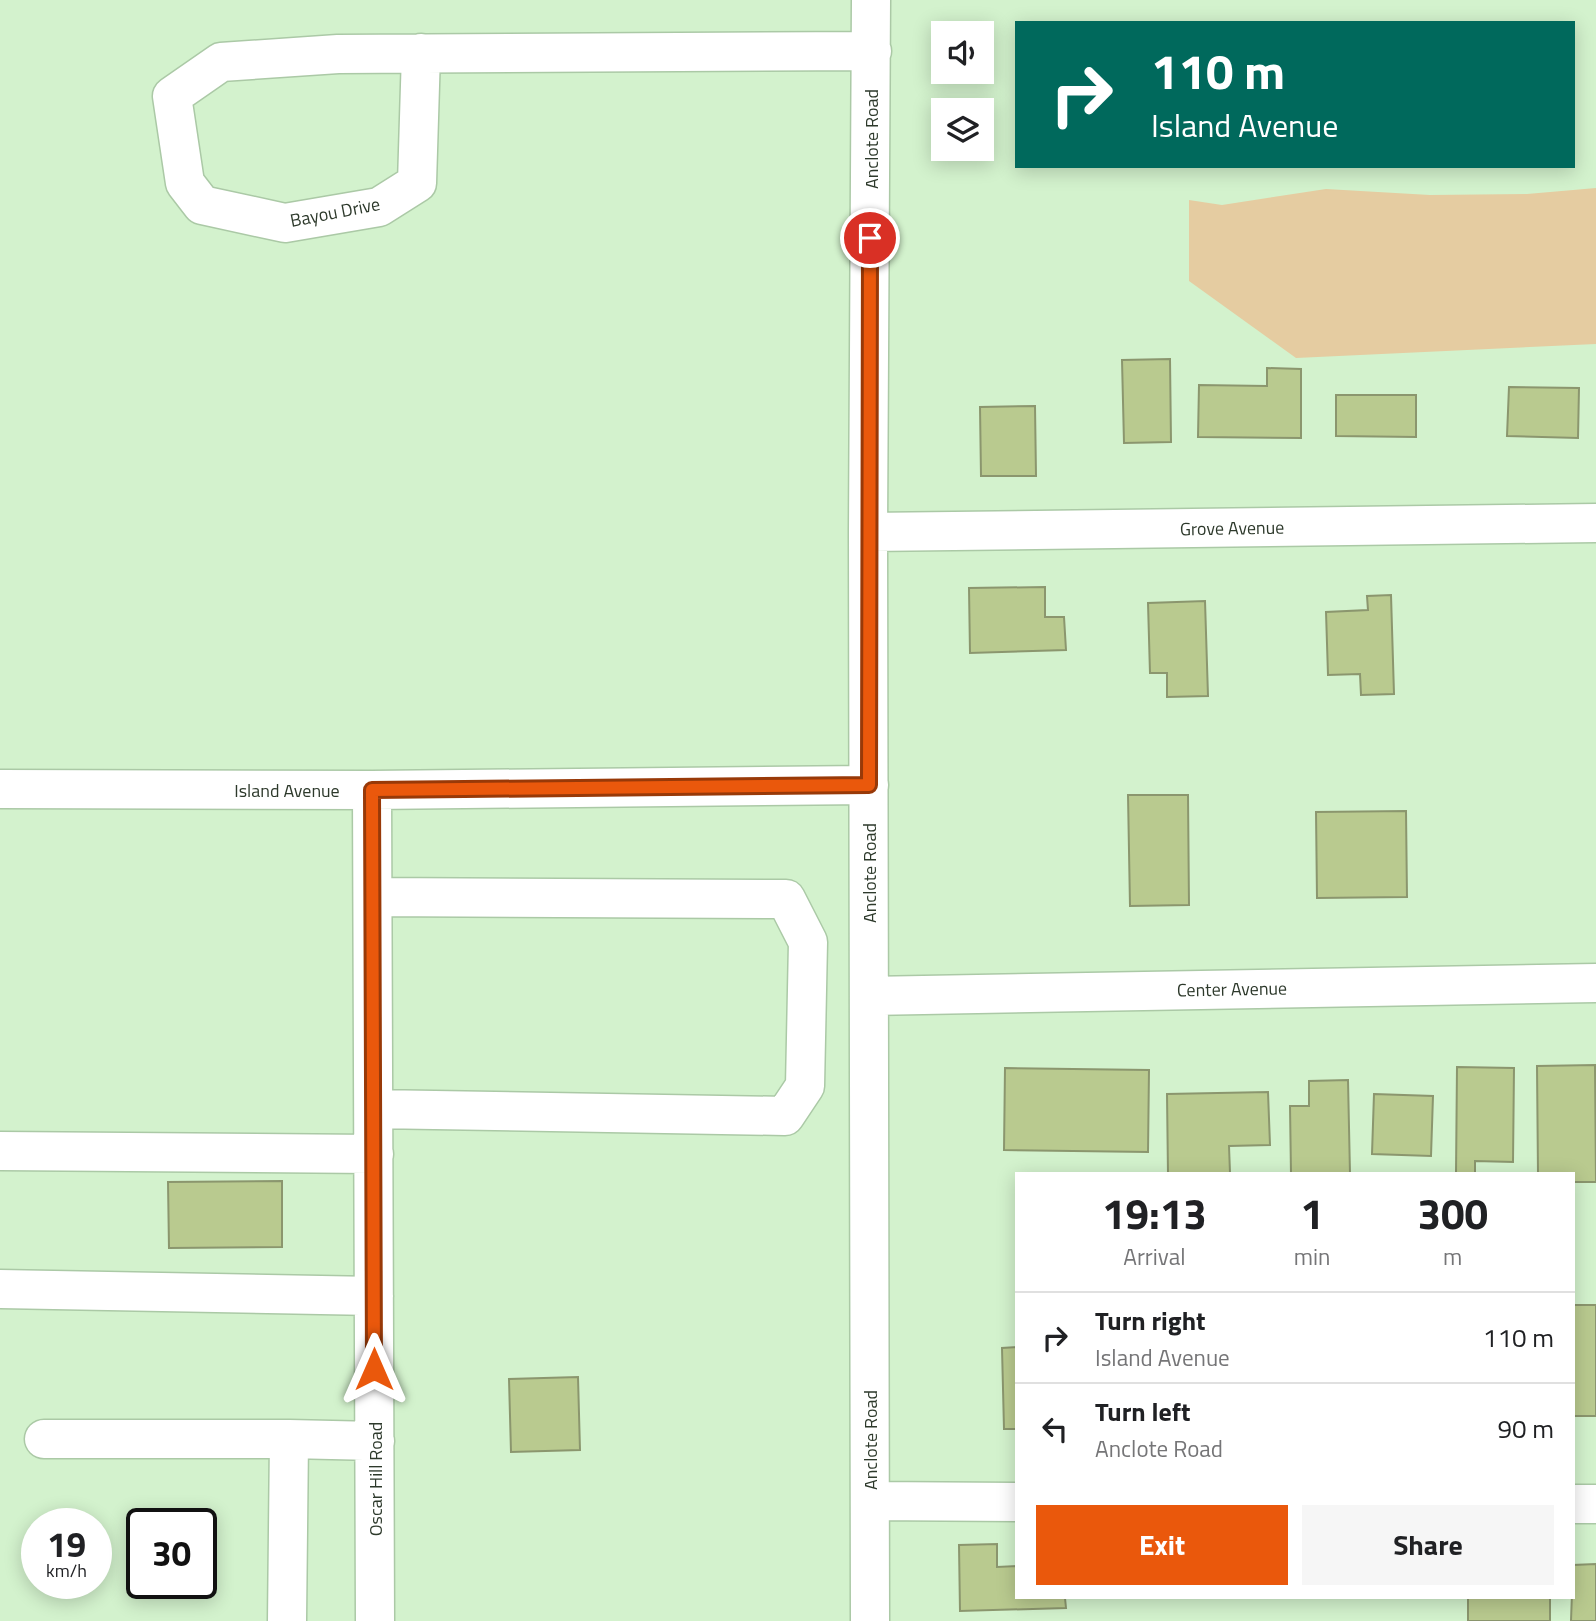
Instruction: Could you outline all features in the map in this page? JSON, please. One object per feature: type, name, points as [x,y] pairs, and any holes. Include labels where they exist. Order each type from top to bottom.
[{"type":"street","name":"Anclote Road","points":[[870,1621],[868,532],[872,0]]},
{"type":"street","name":"Bayou Drive","points":[[421,53],[417,183],[379,207],[285,223],[202,205],[185,183],[172,96],[221,62],[338,54],[421,53],[872,51]]},
{"type":"street","name":"Grove Avenue","points":[[868,532],[1596,523]]},
{"type":"street","name":"Island Avenue","points":[[0,789],[372,790],[869,785]]},
{"type":"street","name":"Oscar Hill Road","points":[[372,790],[375,1621]]},
{"type":"street","points":[[373,897],[786,899],[808,942],[805,1086],[785,1116],[373,1109]]},
{"type":"street","name":"Center Avenue","points":[[869,996],[1596,983]]},
{"type":"street","points":[[0,1151],[373,1154]]},
{"type":"street","points":[[0,1289],[374,1296]]},
{"type":"street","points":[[44,1439],[375,1441]]},
{"type":"street","points":[[287,1621],[289,1439]]},
{"type":"street","points":[[870,1501],[1015,1502]]},
{"type":"street","points":[[1575,1504],[1596,1504]]},
{"type":"shaded area","points":[[1596,188],[1596,344],[1296,358],[1189,281],[1189,200],[1222,205],[1326,189],[1430,195],[1527,194]]},
{"type":"building","points":[[1170,359],[1171,442],[1124,443],[1122,360]]},
{"type":"building","points":[[1267,368],[1301,369],[1301,438],[1198,437],[1199,385],[1267,386]]},
{"type":"building","points":[[1509,387],[1579,388],[1578,438],[1507,436]]},
{"type":"building","points":[[1336,395],[1416,395],[1416,437],[1336,436]]},
{"type":"building","points":[[1035,406],[1036,476],[981,476],[980,407]]},
{"type":"building","points":[[1045,587],[1045,617],[1064,617],[1066,650],[970,653],[969,588]]},
{"type":"building","points":[[1391,595],[1394,694],[1361,695],[1360,674],[1328,675],[1326,612],[1368,610],[1367,596]]},
{"type":"building","points":[[1205,601],[1208,696],[1167,697],[1167,673],[1150,673],[1148,603]]},
{"type":"building","points":[[1128,795],[1188,795],[1189,905],[1130,906]]},
{"type":"building","points":[[1406,811],[1407,897],[1317,898],[1316,812]]},
{"type":"building","points":[[1595,1065],[1596,1182],[1575,1182],[1575,1172],[1538,1172],[1537,1066]]},
{"type":"building","points":[[1457,1067],[1514,1068],[1513,1162],[1475,1161],[1475,1172],[1456,1172]]},
{"type":"building","points":[[1005,1068],[1149,1070],[1148,1152],[1004,1150]]},
{"type":"building","points":[[1348,1080],[1350,1172],[1291,1172],[1290,1106],[1309,1106],[1309,1081]]},
{"type":"building","points":[[1268,1092],[1270,1145],[1229,1146],[1230,1172],[1168,1172],[1167,1094]]},
{"type":"building","points":[[1374,1094],[1433,1096],[1431,1156],[1372,1154]]},
{"type":"building","points":[[282,1181],[282,1247],[169,1248],[168,1182]]},
{"type":"building","points":[[1575,1305],[1596,1305],[1596,1416],[1575,1416]]},
{"type":"building","points":[[1015,1347],[1015,1429],[1004,1429],[1002,1348]]},
{"type":"building","points":[[578,1377],[580,1450],[511,1452],[509,1379]]},
{"type":"building","points":[[997,1544],[997,1567],[1015,1566],[1015,1599],[1065,1599],[1066,1608],[960,1611],[959,1545]]},
{"type":"building","points":[[1596,1564],[1596,1621],[1571,1621],[1572,1599],[1575,1599],[1575,1565]]},
{"type":"building","points":[[1468,1599],[1550,1599],[1550,1621],[1468,1621]]},
{"type":"route","points":[[374,1369],[372,790],[869,785],[870,238]]}]
